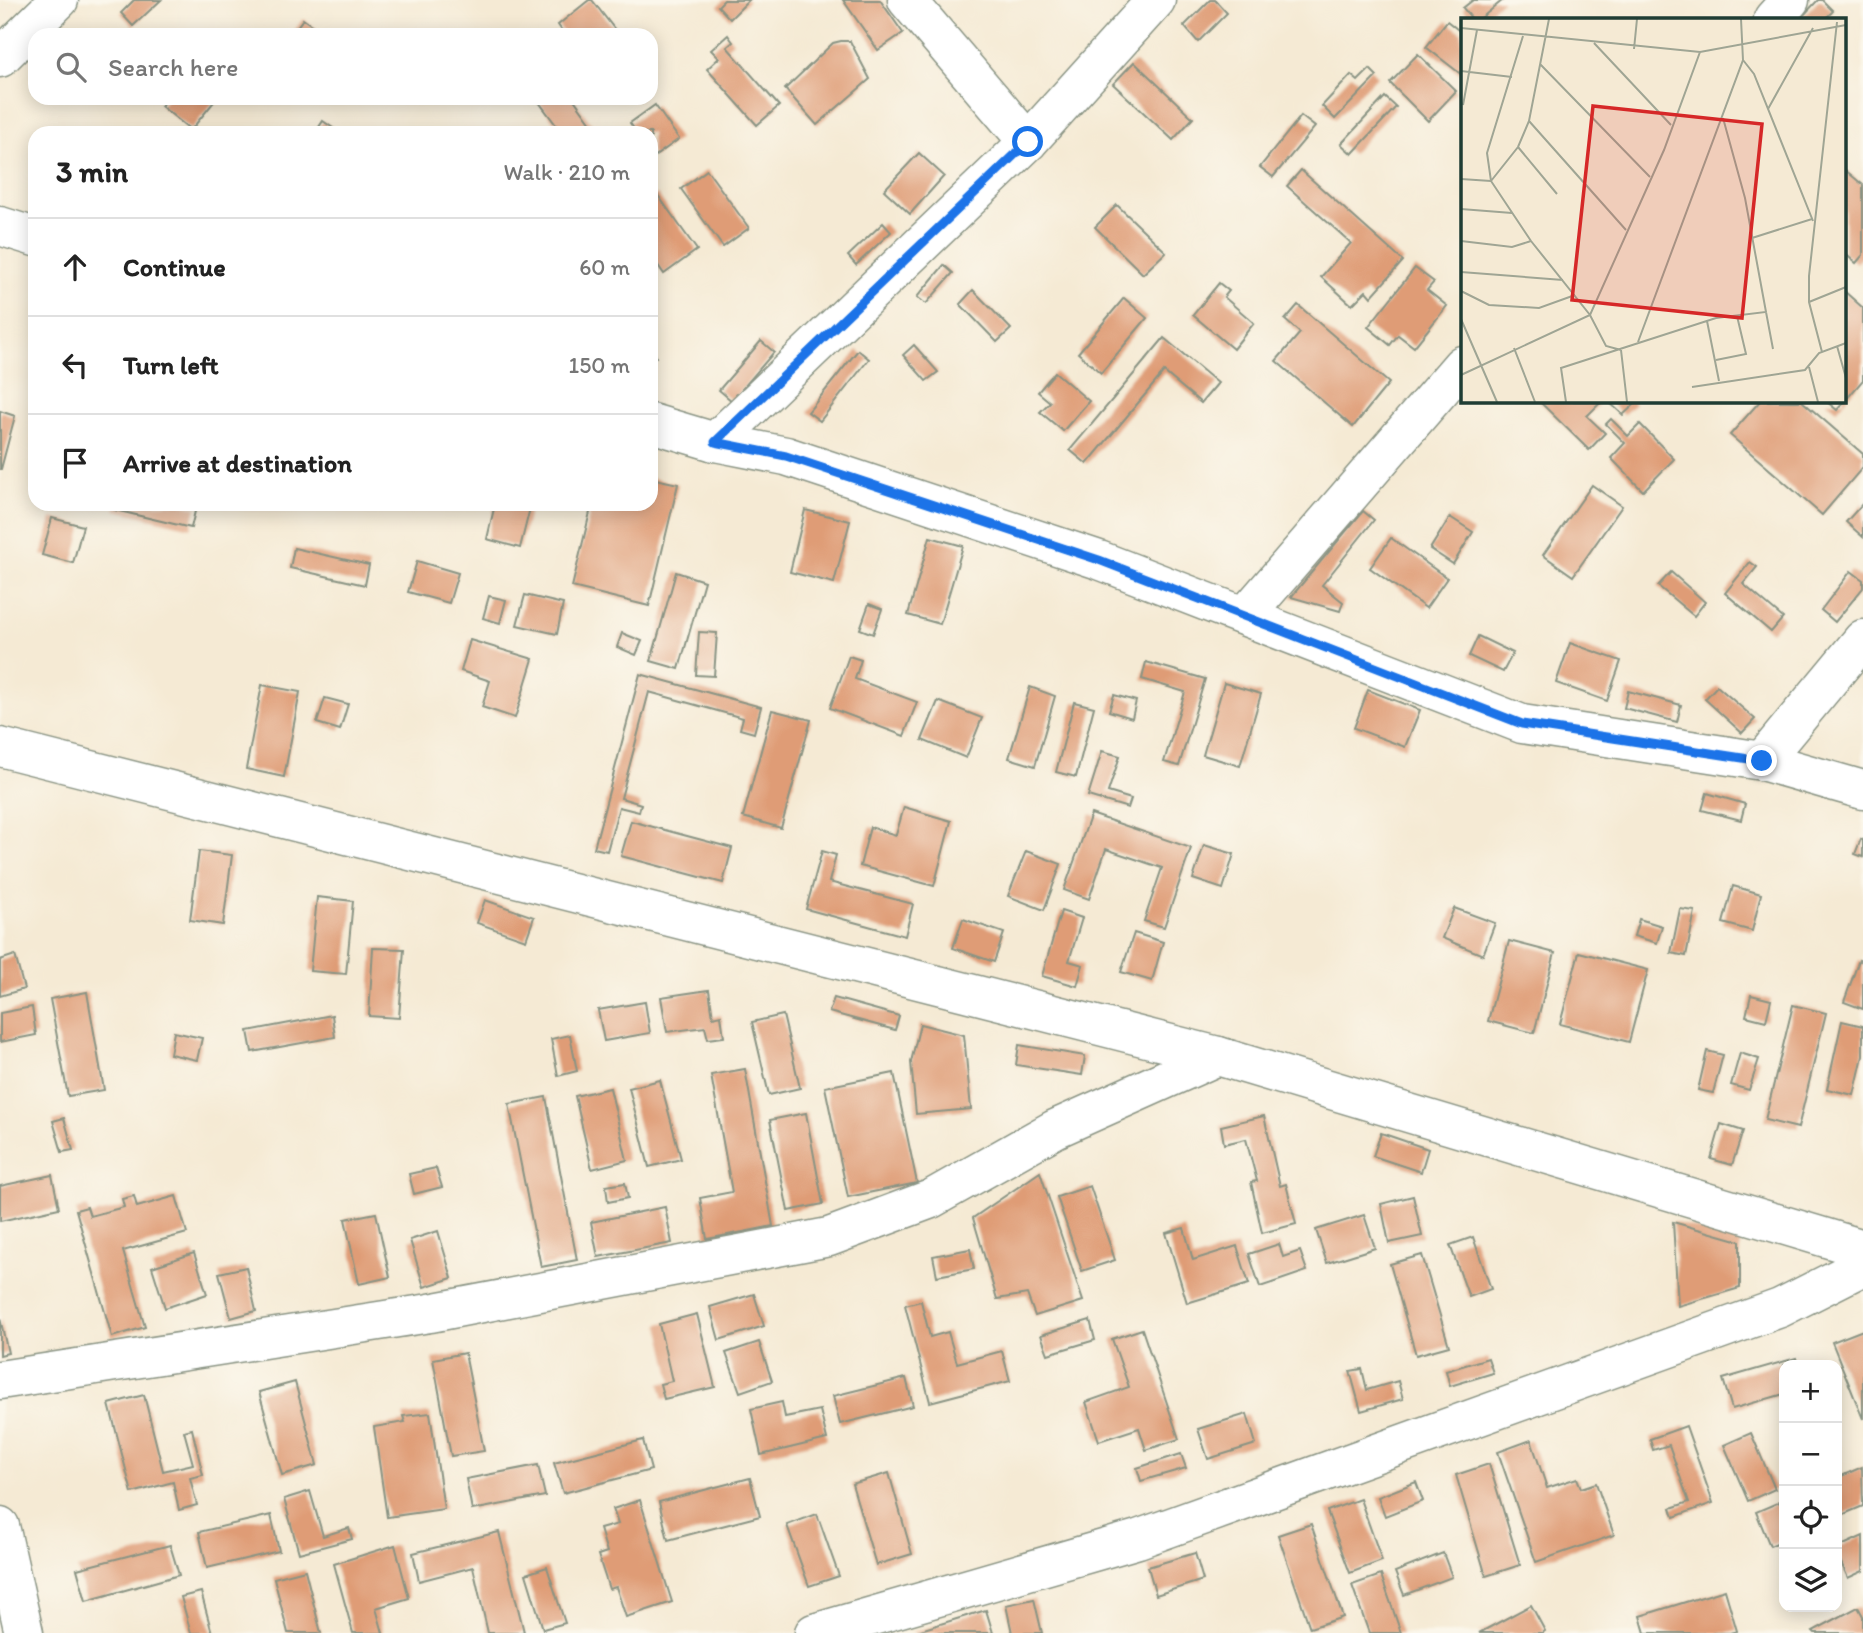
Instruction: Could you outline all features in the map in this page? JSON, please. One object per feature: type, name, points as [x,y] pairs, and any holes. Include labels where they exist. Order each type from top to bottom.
[{"type":"street","points":[[907,0],[1028,142]]},
{"type":"street","points":[[715,442],[1028,142],[1156,0]]},
{"type":"street","points":[[1774,18],[1790,0]]},
{"type":"street","points":[[0,58],[47,5]]},
{"type":"street","points":[[0,226],[28,235]]},
{"type":"street","points":[[1245,616],[1461,366]]},
{"type":"street","points":[[658,425],[715,442],[786,456],[1099,560],[1522,724],[1762,761],[1863,790]]},
{"type":"street","points":[[1762,761],[1863,639]]},
{"type":"street","points":[[0,747],[1218,1056],[1863,1249]]},
{"type":"street","points":[[0,1380],[430,1313],[828,1237],[931,1199],[1055,1129],[1218,1056]]},
{"type":"street","points":[[814,1633],[1138,1539],[1780,1308],[1863,1266]]},
{"type":"street","points":[[0,1525],[6,1585],[24,1633]]},
{"type":"building","points":[[134,0],[161,0],[133,26],[121,13]]},
{"type":"building","points":[[592,0],[614,28],[560,28],[558,25]]},
{"type":"building","points":[[724,0],[749,0],[730,19],[718,6]]},
{"type":"building","points":[[843,0],[880,0],[903,33],[878,50]]},
{"type":"building","points":[[1210,0],[1215,0],[1227,13],[1198,42],[1184,26]]},
{"type":"building","points":[[1473,0],[1503,0],[1481,18],[1471,18],[1463,8]]},
{"type":"building","points":[[1818,0],[1822,0],[1833,11],[1826,18],[1801,18]]},
{"type":"building","points":[[303,19],[316,28],[296,28]]},
{"type":"building","points":[[1447,21],[1461,32],[1461,74],[1426,47]]},
{"type":"building","points":[[728,35],[733,42],[727,47],[779,106],[757,125],[707,69],[719,58],[711,50]]},
{"type":"building","points":[[850,41],[870,79],[817,125],[785,89],[833,43]]},
{"type":"building","points":[[1418,54],[1456,91],[1428,121],[1390,83]]},
{"type":"building","points":[[1134,62],[1193,118],[1173,140],[1113,84]]},
{"type":"building","points":[[1370,69],[1377,76],[1335,119],[1322,106],[1351,75],[1358,81]]},
{"type":"building","points":[[1385,97],[1396,107],[1352,154],[1341,144]]},
{"type":"building","points":[[211,105],[194,126],[186,126],[161,106]]},
{"type":"building","points":[[541,105],[578,105],[593,126],[557,126]]},
{"type":"building","points":[[655,105],[679,139],[658,154],[658,126],[632,126],[630,123]]},
{"type":"building","points":[[1301,116],[1315,127],[1273,177],[1260,167]]},
{"type":"building","points":[[919,153],[944,176],[910,214],[884,190]]},
{"type":"building","points":[[707,170],[749,228],[723,247],[681,189]]},
{"type":"building","points":[[1301,170],[1403,261],[1371,297],[1366,291],[1352,305],[1321,277],[1351,243],[1287,186]]},
{"type":"building","points":[[1846,171],[1863,185],[1863,255],[1856,263],[1846,255]]},
{"type":"building","points":[[658,195],[697,250],[664,274],[658,265]]},
{"type":"building","points":[[1117,205],[1166,252],[1143,274],[1095,227]]},
{"type":"building","points":[[883,223],[891,232],[856,265],[848,256]]},
{"type":"building","points":[[944,265],[953,273],[926,304],[917,297]]},
{"type":"building","points":[[1415,268],[1434,282],[1427,290],[1447,306],[1414,347],[1398,335],[1390,345],[1368,327]]},
{"type":"building","points":[[1219,283],[1229,291],[1224,297],[1254,323],[1233,349],[1193,315]]},
{"type":"building","points":[[973,290],[1011,329],[997,342],[960,304]]},
{"type":"building","points":[[1846,293],[1863,308],[1863,380],[1846,400]]},
{"type":"building","points":[[1124,298],[1147,318],[1101,373],[1078,353]]},
{"type":"building","points":[[1298,305],[1389,383],[1353,427],[1276,361],[1300,333],[1285,320]]},
{"type":"building","points":[[1164,338],[1218,383],[1201,403],[1164,372],[1087,464],[1070,450]]},
{"type":"building","points":[[761,341],[774,352],[732,401],[719,390]]},
{"type":"building","points":[[914,345],[938,372],[926,381],[903,355]]},
{"type":"building","points":[[858,350],[869,359],[820,421],[808,412]]},
{"type":"building","points":[[1055,372],[1089,401],[1063,431],[1040,412],[1050,402],[1038,392]]},
{"type":"building","points":[[1540,402],[1601,402],[1587,416],[1605,433],[1589,450]]},
{"type":"building","points":[[1609,402],[1633,402],[1635,404],[1623,415]]},
{"type":"building","points":[[1759,402],[1803,402],[1863,454],[1863,467],[1822,515],[1730,435]]},
{"type":"building","points":[[1827,402],[1844,402],[1837,410]]},
{"type":"building","points":[[0,411],[15,416],[1,469],[0,469]]},
{"type":"building","points":[[1611,419],[1628,436],[1640,424],[1674,459],[1643,491],[1611,458],[1625,443],[1606,424]]},
{"type":"building","points":[[658,480],[678,484],[649,606],[572,587],[590,511],[658,511]]},
{"type":"building","points":[[1592,485],[1622,506],[1573,576],[1543,555]]},
{"type":"building","points":[[1863,503],[1863,537],[1846,522]]},
{"type":"building","points":[[805,510],[850,521],[834,583],[790,572]]},
{"type":"building","points":[[119,511],[195,511],[191,528]]},
{"type":"building","points":[[493,511],[529,511],[520,548],[487,539]]},
{"type":"building","points":[[1363,511],[1374,520],[1322,585],[1343,602],[1340,611],[1291,597]]},
{"type":"building","points":[[1450,517],[1473,532],[1453,564],[1430,549]]},
{"type":"building","points":[[52,518],[83,526],[73,563],[42,555]]},
{"type":"building","points":[[930,537],[963,546],[940,624],[908,615]]},
{"type":"building","points":[[1391,538],[1447,578],[1426,608],[1370,568]]},
{"type":"building","points":[[294,548],[369,565],[365,585],[290,568]]},
{"type":"building","points":[[417,561],[458,573],[449,603],[408,592]]},
{"type":"building","points":[[1750,562],[1757,567],[1743,584],[1783,618],[1771,632],[1725,593]]},
{"type":"building","points":[[1851,571],[1863,580],[1863,588],[1835,622],[1821,610]]},
{"type":"building","points":[[676,572],[704,581],[679,669],[651,661]]},
{"type":"building","points":[[1671,572],[1705,602],[1694,616],[1658,586]]},
{"type":"building","points":[[525,595],[563,604],[557,634],[517,625]]},
{"type":"building","points":[[489,596],[506,600],[500,623],[483,618]]},
{"type":"building","points":[[869,604],[882,609],[873,634],[860,629]]},
{"type":"building","points":[[699,632],[717,633],[714,676],[696,675]]},
{"type":"building","points":[[622,633],[642,641],[636,655],[617,647]]},
{"type":"building","points":[[1478,636],[1513,653],[1503,672],[1469,656]]},
{"type":"building","points":[[470,640],[533,659],[515,718],[482,707],[490,681],[461,671]]},
{"type":"building","points":[[1570,643],[1621,661],[1607,701],[1556,683]]},
{"type":"building","points":[[849,656],[861,660],[855,679],[917,702],[904,736],[830,708]]},
{"type":"building","points":[[1146,662],[1205,679],[1179,766],[1164,762],[1185,692],[1142,679]]},
{"type":"building","points":[[640,674],[761,707],[754,733],[740,729],[743,718],[649,692],[621,798],[641,804],[639,812],[619,807],[607,851],[594,848]]},
{"type":"building","points":[[1224,683],[1261,694],[1240,766],[1203,755]]},
{"type":"building","points":[[262,685],[300,692],[284,777],[246,769]]},
{"type":"building","points":[[1717,686],[1755,719],[1742,733],[1705,699]]},
{"type":"building","points":[[1030,687],[1055,696],[1035,766],[1009,758]]},
{"type":"building","points":[[1368,690],[1420,710],[1405,747],[1354,728]]},
{"type":"building","points":[[1628,691],[1681,705],[1677,722],[1624,708]]},
{"type":"building","points":[[1114,695],[1136,701],[1132,718],[1109,711]]},
{"type":"building","points":[[325,698],[348,704],[340,730],[317,723]]},
{"type":"building","points":[[938,701],[982,718],[966,758],[922,740]]},
{"type":"building","points":[[1074,702],[1094,707],[1076,777],[1056,772]]},
{"type":"building","points":[[772,710],[811,720],[781,828],[743,817]]},
{"type":"building","points":[[1102,751],[1120,756],[1108,792],[1131,799],[1128,808],[1088,796]]},
{"type":"building","points":[[1707,793],[1745,804],[1741,820],[1702,810]]},
{"type":"building","points":[[904,807],[951,821],[934,886],[860,866],[870,827],[896,835]]},
{"type":"building","points":[[1091,814],[1191,848],[1164,927],[1144,921],[1162,868],[1106,849],[1089,899],[1064,890]]},
{"type":"building","points":[[631,821],[732,848],[723,883],[621,856]]},
{"type":"building","points":[[1861,839],[1863,840],[1863,857],[1855,854]]},
{"type":"building","points":[[1204,845],[1234,854],[1223,889],[1193,879]]},
{"type":"building","points":[[199,851],[232,855],[223,925],[190,920]]},
{"type":"building","points":[[822,851],[836,855],[829,882],[913,904],[905,936],[806,909]]},
{"type":"building","points":[[1026,851],[1061,864],[1044,910],[1008,896]]},
{"type":"building","points":[[1733,886],[1761,894],[1752,931],[1723,923]]},
{"type":"building","points":[[317,897],[353,901],[346,974],[310,971]]},
{"type":"building","points":[[485,900],[534,917],[526,940],[477,923]]},
{"type":"building","points":[[1454,908],[1495,923],[1483,955],[1442,938]]},
{"type":"building","points":[[1680,909],[1695,911],[1686,956],[1671,953]]},
{"type":"building","points":[[1061,911],[1082,918],[1069,961],[1083,965],[1077,986],[1042,976]]},
{"type":"building","points":[[963,919],[1004,933],[994,962],[953,948]]},
{"type":"building","points":[[1639,919],[1662,926],[1657,943],[1634,936]]},
{"type":"building","points":[[1134,933],[1163,942],[1152,981],[1121,972]]},
{"type":"building","points":[[1509,941],[1555,953],[1534,1033],[1488,1021]]},
{"type":"building","points":[[373,948],[404,949],[399,1018],[369,1016]]},
{"type":"building","points":[[1579,952],[1648,970],[1629,1042],[1560,1024]]},
{"type":"building","points":[[15,955],[24,989],[0,996],[0,960]]},
{"type":"building","points":[[1859,960],[1863,962],[1863,1009],[1844,1002]]},
{"type":"building","points":[[709,990],[713,1017],[721,1015],[724,1037],[708,1039],[705,1027],[667,1032],[661,997]]},
{"type":"building","points":[[87,992],[104,1090],[68,1096],[50,999]]},
{"type":"building","points":[[1751,995],[1771,1000],[1766,1021],[1746,1016]]},
{"type":"building","points":[[834,998],[899,1016],[895,1030],[829,1012]]},
{"type":"building","points":[[645,1002],[650,1033],[604,1041],[598,1010]]},
{"type":"building","points":[[1793,1005],[1826,1013],[1798,1128],[1765,1120]]},
{"type":"building","points":[[32,1007],[36,1035],[0,1042],[0,1013]]},
{"type":"building","points":[[332,1015],[335,1037],[252,1052],[248,1031]]},
{"type":"building","points":[[783,1015],[800,1088],[769,1095],[752,1022]]},
{"type":"building","points":[[1842,1021],[1863,1026],[1863,1056],[1854,1095],[1827,1089]]},
{"type":"building","points":[[920,1024],[964,1035],[971,1109],[916,1114],[911,1062]]},
{"type":"building","points":[[174,1032],[202,1038],[197,1060],[170,1054]]},
{"type":"building","points":[[570,1035],[577,1071],[558,1076],[551,1039]]},
{"type":"building","points":[[1019,1045],[1085,1056],[1082,1075],[1016,1065]]},
{"type":"building","points":[[1707,1051],[1723,1055],[1713,1093],[1698,1090]]},
{"type":"building","points":[[1740,1053],[1759,1059],[1749,1090],[1731,1085]]},
{"type":"building","points":[[745,1069],[773,1226],[707,1239],[700,1198],[732,1192],[711,1075]]},
{"type":"building","points":[[894,1073],[917,1183],[848,1197],[825,1087]]},
{"type":"building","points":[[660,1080],[681,1159],[649,1167],[629,1088]]},
{"type":"building","points":[[610,1088],[627,1160],[592,1169],[575,1096]]},
{"type":"building","points":[[546,1097],[577,1260],[541,1267],[509,1104]]},
{"type":"building","points":[[806,1113],[823,1204],[788,1211],[770,1120]]},
{"type":"building","points":[[1264,1116],[1280,1186],[1286,1184],[1296,1224],[1262,1233],[1251,1182],[1257,1181],[1246,1139],[1224,1144],[1221,1126]]},
{"type":"building","points":[[64,1118],[73,1150],[62,1152],[53,1121]]},
{"type":"building","points":[[1721,1124],[1743,1131],[1732,1165],[1711,1159]]},
{"type":"building","points":[[1381,1133],[1428,1149],[1421,1172],[1373,1156]]},
{"type":"building","points":[[436,1168],[442,1187],[414,1194],[409,1174]]},
{"type":"building","points":[[1040,1172],[1083,1301],[1035,1316],[1027,1294],[997,1299],[973,1218]]},
{"type":"building","points":[[52,1175],[59,1208],[0,1221],[0,1186]]},
{"type":"building","points":[[625,1183],[628,1198],[608,1202],[606,1186]]},
{"type":"building","points":[[1090,1186],[1115,1260],[1082,1271],[1057,1197]]},
{"type":"building","points":[[134,1196],[137,1207],[176,1196],[187,1233],[123,1251],[145,1327],[112,1337],[76,1210],[87,1207],[90,1216],[124,1207],[122,1199]]},
{"type":"building","points":[[1413,1196],[1422,1236],[1389,1243],[1381,1204]]},
{"type":"building","points":[[665,1207],[672,1243],[598,1257],[591,1222]]},
{"type":"building","points":[[376,1213],[390,1277],[359,1284],[345,1219]]},
{"type":"building","points":[[1364,1215],[1375,1248],[1327,1263],[1316,1230]]},
{"type":"building","points":[[1673,1222],[1740,1241],[1740,1288],[1678,1306]]},
{"type":"building","points":[[1184,1228],[1193,1260],[1237,1246],[1249,1284],[1187,1303],[1166,1233]]},
{"type":"building","points":[[438,1231],[452,1278],[424,1287],[410,1240]]},
{"type":"building","points":[[1473,1237],[1491,1289],[1469,1297],[1450,1245]]},
{"type":"building","points":[[1279,1244],[1283,1257],[1300,1251],[1307,1271],[1260,1287],[1249,1254]]},
{"type":"building","points":[[970,1249],[974,1269],[937,1276],[933,1256]]},
{"type":"building","points":[[194,1253],[207,1294],[165,1308],[152,1267]]},
{"type":"building","points":[[1422,1255],[1449,1346],[1416,1355],[1390,1264]]},
{"type":"building","points":[[246,1267],[256,1311],[231,1318],[219,1273]]},
{"type":"building","points":[[754,1294],[764,1326],[719,1340],[710,1307]]},
{"type":"building","points":[[921,1301],[930,1337],[948,1332],[957,1363],[1002,1351],[1010,1381],[930,1402],[905,1305]]},
{"type":"building","points":[[697,1314],[715,1387],[664,1399],[660,1384],[672,1381],[659,1324]]},
{"type":"building","points":[[0,1318],[8,1353],[0,1355]]},
{"type":"building","points":[[1090,1320],[1095,1340],[1048,1354],[1041,1335]]},
{"type":"building","points":[[1142,1329],[1179,1439],[1146,1450],[1139,1428],[1099,1441],[1086,1402],[1129,1387],[1112,1339]]},
{"type":"building","points":[[1863,1330],[1863,1419],[1842,1367],[1842,1360],[1839,1360],[1832,1342]]},
{"type":"building","points":[[759,1342],[772,1381],[740,1392],[726,1353]]},
{"type":"building","points":[[465,1353],[484,1451],[451,1456],[433,1359]]},
{"type":"building","points":[[1488,1358],[1493,1373],[1450,1386],[1446,1371]]},
{"type":"building","points":[[1779,1363],[1779,1395],[1732,1409],[1723,1379]]},
{"type":"building","points":[[1362,1369],[1367,1390],[1398,1381],[1403,1399],[1361,1411],[1350,1371]]},
{"type":"building","points":[[906,1378],[913,1406],[840,1424],[833,1396]]},
{"type":"building","points":[[295,1382],[317,1465],[282,1475],[259,1392]]},
{"type":"building","points":[[144,1395],[163,1471],[193,1464],[184,1431],[192,1429],[203,1475],[190,1478],[197,1505],[179,1510],[173,1482],[132,1493],[109,1404]]},
{"type":"building","points":[[782,1402],[785,1417],[820,1410],[827,1439],[761,1455],[751,1409]]},
{"type":"building","points":[[430,1413],[444,1509],[387,1517],[374,1427],[405,1422],[403,1416]]},
{"type":"building","points":[[1247,1414],[1256,1444],[1208,1459],[1198,1429]]},
{"type":"building","points":[[1686,1426],[1713,1503],[1674,1517],[1671,1508],[1689,1502],[1669,1445],[1653,1450],[1650,1439]]},
{"type":"building","points":[[1751,1433],[1775,1489],[1748,1501],[1724,1445]]},
{"type":"building","points":[[643,1440],[651,1470],[563,1493],[554,1463]]},
{"type":"building","points":[[1531,1440],[1547,1488],[1577,1478],[1581,1488],[1596,1483],[1614,1535],[1536,1562],[1498,1452]]},
{"type":"building","points":[[1181,1454],[1186,1468],[1141,1481],[1137,1468]]},
{"type":"building","points":[[1489,1464],[1520,1565],[1486,1576],[1456,1475]]},
{"type":"building","points":[[538,1465],[545,1496],[472,1510],[466,1479]]},
{"type":"building","points":[[1862,1467],[1863,1506],[1842,1515],[1842,1486],[1842,1476]]},
{"type":"building","points":[[889,1473],[912,1554],[876,1565],[852,1484]]},
{"type":"building","points":[[750,1478],[760,1516],[668,1540],[659,1502]]},
{"type":"building","points":[[1416,1482],[1423,1501],[1385,1516],[1378,1497]]},
{"type":"building","points":[[310,1491],[323,1536],[349,1528],[352,1539],[299,1553],[284,1499]]},
{"type":"building","points":[[1360,1499],[1382,1561],[1350,1573],[1327,1511]]},
{"type":"building","points":[[640,1500],[672,1602],[626,1617],[616,1587],[609,1589],[598,1555],[607,1552],[600,1529],[618,1524],[613,1509]]},
{"type":"building","points":[[1779,1502],[1779,1542],[1770,1546],[1756,1512]]},
{"type":"building","points":[[817,1514],[839,1576],[809,1586],[787,1525]]},
{"type":"building","points":[[271,1515],[279,1551],[207,1568],[199,1532]]},
{"type":"building","points":[[1311,1524],[1343,1617],[1310,1628],[1278,1535]]},
{"type":"building","points":[[499,1532],[524,1632],[488,1633],[473,1567],[419,1581],[413,1553]]},
{"type":"building","points":[[1863,1536],[1863,1571],[1848,1578],[1842,1565],[1842,1546]]},
{"type":"building","points":[[170,1545],[179,1575],[86,1601],[77,1569]]},
{"type":"building","points":[[395,1545],[409,1598],[376,1608],[383,1633],[353,1633],[334,1564]]},
{"type":"building","points":[[1195,1553],[1203,1580],[1156,1595],[1148,1567]]},
{"type":"building","points":[[1443,1553],[1452,1577],[1404,1595],[1395,1572]]},
{"type":"building","points":[[547,1567],[565,1623],[543,1629],[526,1574]]},
{"type":"building","points":[[305,1570],[321,1633],[288,1633],[274,1578]]},
{"type":"building","points":[[1381,1575],[1401,1633],[1369,1633],[1352,1585]]},
{"type":"building","points":[[1725,1590],[1737,1631],[1645,1633],[1640,1616]]},
{"type":"building","points":[[201,1592],[212,1633],[191,1633],[181,1597]]},
{"type":"building","points":[[1034,1599],[1042,1633],[1012,1633],[1006,1605]]},
{"type":"building","points":[[1531,1605],[1545,1631],[1542,1633],[1479,1633]]},
{"type":"building","points":[[1858,1607],[1863,1616],[1863,1633],[1813,1631]]},
{"type":"building","points":[[986,1610],[993,1633],[914,1633],[914,1632]]},
{"type":"route","points":[[1028,142],[715,442],[786,456],[1099,560],[1522,724],[1762,761]]}]
